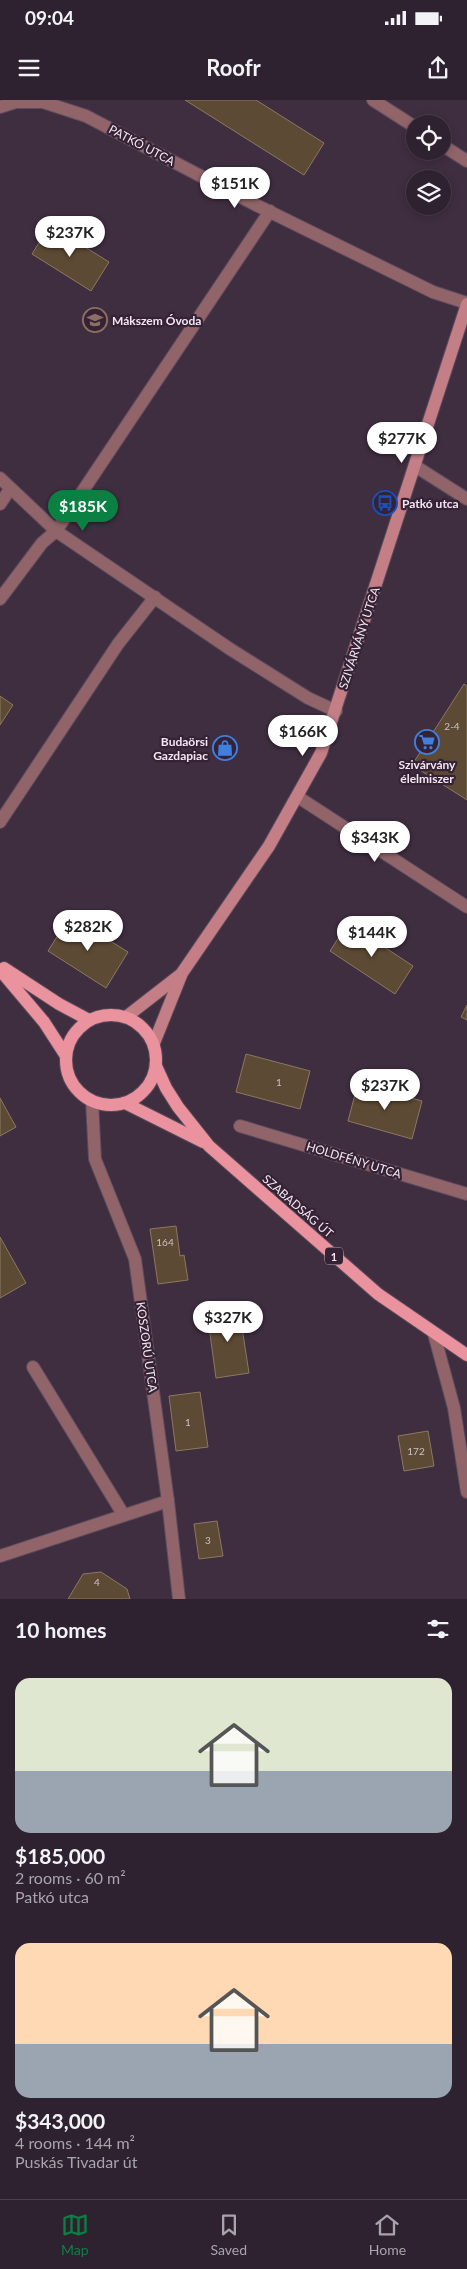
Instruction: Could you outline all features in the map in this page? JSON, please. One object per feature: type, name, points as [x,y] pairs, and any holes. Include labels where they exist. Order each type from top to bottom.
[{"type":"main road","points":[[0,965],[59,1004],[89,1020]]},
{"type":"main road","points":[[0,970],[44,1022],[66,1056]]},
{"type":"main road","points":[[92,1101],[81,1094],[67,1070],[66,1056],[70,1042],[78,1029],[89,1020],[101,1016],[114,1015],[126,1017],[144,1028],[154,1043]]},
{"type":"main road","name":"SZABADSÁG ÚT","points":[[154,1043],[156,1066],[166,1088],[178,1107],[209,1146],[378,1294],[467,1355]]},
{"type":"main road","name":"SZABADSÁG ÚT","points":[[92,1101],[115,1105],[125,1103],[140,1095],[151,1082],[156,1066]]},
{"type":"main road","name":"SZABADSÁG ÚT","points":[[125,1103],[209,1146]]},
{"type":"street","points":[[373,100],[406,121]]},
{"type":"street","name":"PATKÓ UTCA","points":[[0,107],[15,101],[43,102],[86,116],[433,292],[467,304]]},
{"type":"street","points":[[451,151],[467,161]]},
{"type":"street","points":[[0,599],[42,543],[56,531],[270,211]]},
{"type":"street","name":"SZIVÁRVÁNY UTCA","points":[[154,1043],[182,973],[269,846],[321,753],[416,466],[467,304]]},
{"type":"street","points":[[416,466],[467,499]]},
{"type":"street","points":[[0,478],[56,531],[230,649],[308,698],[336,711]]},
{"type":"street","points":[[0,504],[10,489]]},
{"type":"street","points":[[0,822],[118,644],[155,597]]},
{"type":"street","points":[[298,797],[467,907]]},
{"type":"street","name":"SZIVÁRVÁNY UTCA","points":[[126,1017],[182,973]]},
{"type":"street","name":"KOSZORÚ UTCA","points":[[92,1101],[95,1158],[135,1259],[180,1599]]},
{"type":"street","name":"HOLDFÉNY UTCA","points":[[240,1126],[467,1194]]},
{"type":"street","points":[[434,1334],[454,1408],[467,1492]]},
{"type":"street","points":[[33,1368],[123,1514]]},
{"type":"street","points":[[0,1556],[123,1514],[168,1501]]},
{"type":"building","points":[[185,100],[256,100],[324,143],[304,175]]},
{"type":"building","points":[[50,225],[109,262],[91,291],[32,254]]},
{"type":"building","points":[[464,684],[467,686],[467,800],[412,765]]},
{"type":"building","points":[[0,696],[13,705],[0,725]]},
{"type":"building","points":[[70,916],[128,952],[106,988],[48,951]]},
{"type":"building","points":[[348,923],[413,966],[395,994],[330,951]]},
{"type":"building","points":[[467,1005],[467,1020],[461,1017]]},
{"type":"building","points":[[246,1054],[310,1071],[300,1109],[236,1092]]},
{"type":"building","points":[[358,1083],[422,1101],[412,1139],[348,1121]]},
{"type":"building","points":[[0,1098],[16,1127],[0,1136]]},
{"type":"building","points":[[176,1226],[180,1256],[184,1255],[188,1280],[158,1284],[150,1229]]},
{"type":"building","points":[[0,1237],[26,1283],[0,1298]]},
{"type":"building","points":[[239,1308],[249,1373],[216,1378],[207,1312]]},
{"type":"building","points":[[200,1392],[208,1447],[176,1451],[169,1396]]},
{"type":"building","points":[[428,1431],[434,1466],[404,1471],[398,1436]]},
{"type":"building","points":[[217,1521],[223,1556],[199,1559],[194,1524]]},
{"type":"building","points":[[101,1572],[127,1589],[130,1599],[68,1599],[83,1574]]},
{"type":"place","name":"Mákszem Óvoda","points":[[95,320]]},
{"type":"place","name":"Patkó utca","points":[[385,503]]},
{"type":"place","name":"Szivárvány élelmiszer","points":[[427,742]]},
{"type":"place","name":"Budaörsi Gazdapiac","points":[[225,748]]}]
